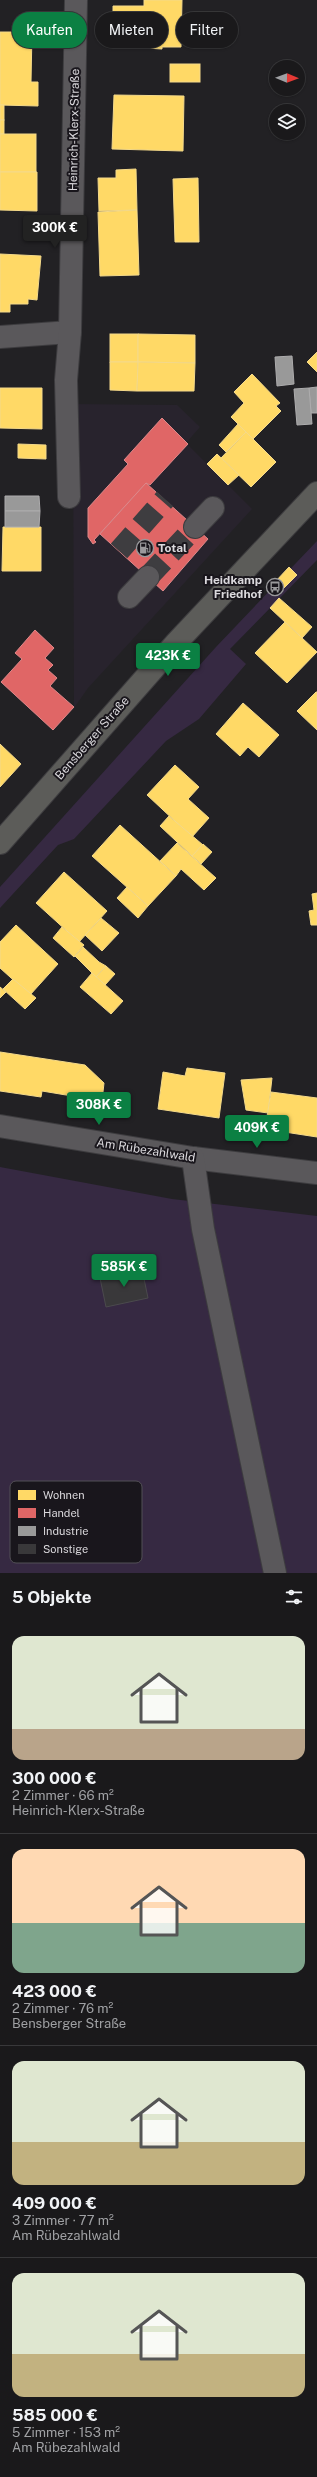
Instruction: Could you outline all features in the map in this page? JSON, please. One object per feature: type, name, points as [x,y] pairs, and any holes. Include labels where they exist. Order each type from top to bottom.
[{"type":"main road","name":"Bensberger Straße","points":[[0,843],[176,643],[317,492]]},
{"type":"street","name":"Heinrich-Klerx-Straße","points":[[69,497],[66,380],[70,332],[76,0]]},
{"type":"street","points":[[0,338],[70,332]]},
{"type":"street","points":[[195,527],[213,508]]},
{"type":"street","points":[[129,597],[148,577]]},
{"type":"street","name":"Am Rübezahlwald","points":[[0,1126],[193,1158],[317,1173]]},
{"type":"street","points":[[193,1158],[203,1229],[275,1573]]},
{"type":"shaded area","points":[[73,404],[177,405],[200,427],[186,443],[252,509],[88,688],[74,708]]},
{"type":"shaded area","points":[[317,541],[317,560],[230,649],[246,664],[199,719],[166,741],[74,839],[58,845],[0,908],[0,887],[216,647]]},
{"type":"shaded area","points":[[0,1167],[172,1199],[317,1216],[317,1573],[0,1573]]},
{"type":"building: Wohnen","points":[[144,0],[182,0],[182,12],[176,12],[176,47],[168,47],[168,12],[113,12],[113,6],[144,6]]},
{"type":"building: Wohnen","points":[[0,32],[12,32],[12,48],[32,48],[31,82],[38,82],[38,106],[0,105]]},
{"type":"building: Wohnen","points":[[170,64],[200,64],[200,82],[170,82]]},
{"type":"building: Wohnen","points":[[114,95],[184,96],[183,151],[112,149]]},
{"type":"building: Wohnen","points":[[0,105],[4,105],[4,120],[0,120]]},
{"type":"building: Wohnen","points":[[0,120],[4,120],[4,134],[0,134]]},
{"type":"building: Wohnen","points":[[0,134],[36,134],[36,172],[0,172]]},
{"type":"building: Wohnen","points":[[136,169],[137,210],[99,211],[98,178],[116,178],[116,170]]},
{"type":"building: Wohnen","points":[[0,172],[37,172],[37,211],[0,210]]},
{"type":"building: Wohnen","points":[[198,178],[199,242],[175,242],[173,179]]},
{"type":"building: Wohnen","points":[[137,210],[139,275],[100,276],[98,212]]},
{"type":"building: Wohnen","points":[[0,254],[41,256],[37,300],[28,299],[28,304],[10,304],[10,312],[0,312]]},
{"type":"building: Wohnen","points":[[110,334],[138,334],[138,362],[110,362]]},
{"type":"building: Wohnen","points":[[138,334],[195,335],[195,363],[138,362]]},
{"type":"building: Wohnen","points":[[317,352],[317,372],[307,362]]},
{"type":"building: Wohnen","points":[[110,362],[138,362],[137,391],[110,390]]},
{"type":"building: Wohnen","points":[[138,362],[195,363],[194,391],[137,391]]},
{"type":"building: Wohnen","points":[[252,374],[280,403],[276,406],[281,411],[253,439],[231,417],[244,403],[234,392]]},
{"type":"building: Wohnen","points":[[0,388],[42,388],[42,429],[0,428]]},
{"type":"building: Wohnen","points":[[238,424],[246,432],[226,452],[219,445]]},
{"type":"building: Wohnen","points":[[246,432],[276,462],[251,487],[221,458]]},
{"type":"building: Wohnen","points":[[18,444],[46,445],[46,459],[18,458]]},
{"type":"building: Wohnen","points":[[217,454],[239,475],[228,485],[207,464]]},
{"type":"building: Wohnen","points":[[3,527],[41,527],[41,571],[2,571]]},
{"type":"building: Wohnen","points":[[289,567],[297,575],[283,589],[275,582]]},
{"type":"building: Wohnen","points":[[279,598],[312,627],[302,638],[270,608]]},
{"type":"building: Wohnen","points":[[285,622],[317,652],[287,683],[255,653]]},
{"type":"building: Wohnen","points":[[317,692],[317,730],[297,711]]},
{"type":"building: Wohnen","points":[[243,703],[279,735],[259,757],[248,747],[240,756],[216,734]]},
{"type":"building: Wohnen","points":[[0,744],[21,764],[0,787]]},
{"type":"building: Wohnen","points":[[175,765],[199,787],[188,799],[209,818],[192,837],[147,795]]},
{"type":"building: Wohnen","points":[[169,816],[203,845],[192,856],[160,826]]},
{"type":"building: Wohnen","points":[[120,825],[176,876],[148,906],[92,856]]},
{"type":"building: Wohnen","points":[[177,843],[216,878],[204,890],[181,869],[176,876],[160,861]]},
{"type":"building: Wohnen","points":[[203,844],[212,852],[201,864],[192,856]]},
{"type":"building: Wohnen","points":[[64,872],[107,911],[79,942],[36,903]]},
{"type":"building: Wohnen","points":[[127,887],[148,906],[138,918],[117,898]]},
{"type":"building: Wohnen","points":[[317,893],[317,925],[311,925],[309,911],[314,910],[312,894]]},
{"type":"building: Wohnen","points":[[101,918],[119,933],[102,951],[85,935]]},
{"type":"building: Wohnen","points":[[16,925],[58,964],[30,995],[0,968],[0,942]]},
{"type":"building: Wohnen","points":[[62,927],[84,945],[74,957],[53,938]]},
{"type":"building: Wohnen","points":[[83,947],[99,962],[106,966],[96,977],[75,956]]},
{"type":"building: Wohnen","points":[[106,966],[115,974],[105,985],[96,977]]},
{"type":"building: Wohnen","points":[[92,973],[123,1001],[111,1014],[80,987]]},
{"type":"building: Wohnen","points":[[13,979],[36,998],[25,1009],[3,989]]},
{"type":"building: Wohnen","points":[[0,987],[6,992],[0,998]]},
{"type":"building: Wohnen","points":[[0,1052],[85,1065],[104,1083],[102,1101],[42,1091],[41,1097],[0,1091]]},
{"type":"building: Wohnen","points":[[187,1068],[225,1073],[219,1118],[158,1109],[163,1072],[185,1076]]},
{"type":"building: Wohnen","points":[[272,1078],[268,1113],[246,1110],[241,1080]]},
{"type":"building: Wohnen","points":[[271,1092],[317,1098],[317,1137],[265,1129]]},
{"type":"building: Handel","points":[[162,418],[188,444],[150,485],[146,483],[94,540],[96,542],[93,544],[88,537],[88,508],[128,464],[124,460]]},
{"type":"building: Handel","points":[[146,483],[208,539],[163,591],[100,534]]},
{"type":"building: Handel","points":[[35,630],[54,648],[45,658],[53,665],[48,670],[57,678],[50,686],[74,707],[53,730],[1,682],[22,659],[15,653]]},
{"type":"building: Industrie","points":[[292,356],[294,384],[277,386],[275,357]]},
{"type":"building: Industrie","points":[[317,387],[317,413],[311,413],[309,388]]},
{"type":"building: Industrie","points":[[309,388],[312,424],[297,425],[294,389]]},
{"type":"building: Industrie","points":[[5,496],[39,496],[40,511],[5,511]]},
{"type":"building: Industrie","points":[[5,511],[40,511],[39,527],[5,527]]},
{"type":"building: Sonstige","points":[[142,1269],[148,1298],[106,1307],[100,1278]]},
{"type":"tunnel","points":[[119,551],[165,499]]},
{"type":"tunnel","points":[[148,577],[195,527]]},
{"type":"place","name":"Total","points":[[145,548]]},
{"type":"place","name":"Heidkamp Friedhof","points":[[275,587]]}]
